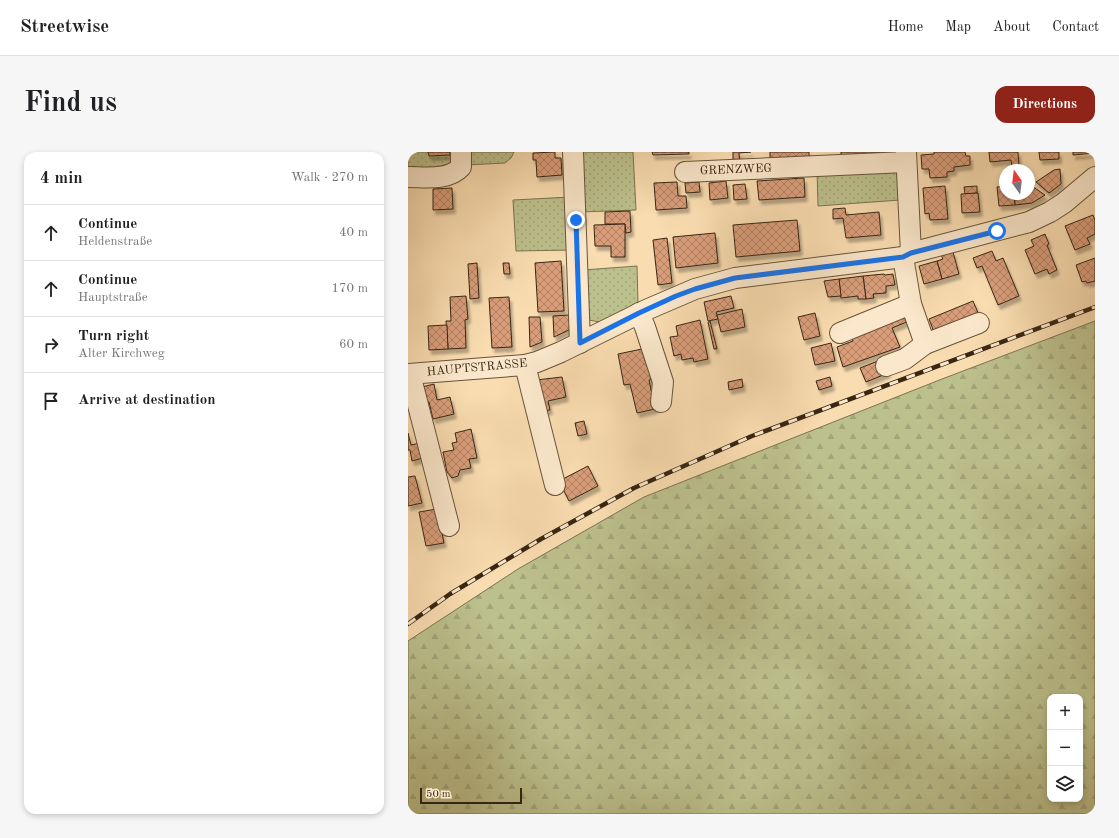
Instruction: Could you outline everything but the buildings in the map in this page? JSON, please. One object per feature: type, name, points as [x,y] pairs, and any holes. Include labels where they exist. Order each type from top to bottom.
[{"type":"street","points":[[408,177],[447,176],[455,173],[461,167],[460,152]]},
{"type":"street","points":[[573,152],[580,343]]},
{"type":"street","name":"GRENZWEG","points":[[685,172],[906,157],[907,255],[911,304],[925,344]]},
{"type":"street","name":"HAUPTSTRASSE","points":[[409,374],[537,362],[580,343],[639,313],[695,289],[735,278],[907,255],[1029,222],[1050,212],[1064,203],[1095,177]]},
{"type":"street","points":[[840,333],[911,304]]},
{"type":"street","points":[[639,313],[663,382],[661,402]]},
{"type":"street","points":[[886,366],[905,359],[925,344],[979,323]]},
{"type":"street","points":[[525,364],[555,485]]},
{"type":"street","points":[[409,374],[449,526]]},
{"type":"green space","points":[[408,152],[458,152],[454,166],[408,172]]},
{"type":"green space","points":[[466,152],[514,152],[511,158],[505,163],[466,165]]},
{"type":"green space","points":[[579,152],[633,152],[636,210],[580,212]]},
{"type":"green space","points":[[817,169],[897,169],[900,200],[818,206]]},
{"type":"green space","points":[[571,197],[573,250],[516,251],[513,200]]},
{"type":"green space","points":[[637,266],[638,304],[600,322],[588,320],[583,270]]},
{"type":"green space","points":[[1095,321],[1095,814],[408,814],[408,641],[518,569],[644,497],[942,379]]},
{"type":"railway","points":[[408,624],[450,594],[541,539],[634,488],[752,436],[1095,307]]},
{"type":"route","points":[[576,220],[580,343],[676,296],[735,278],[903,257],[911,253],[997,231]]}]
